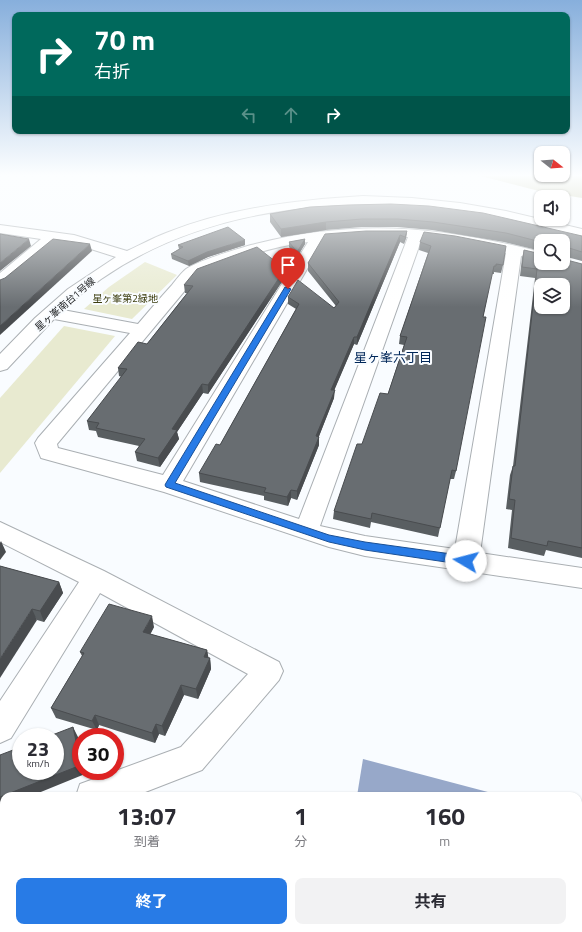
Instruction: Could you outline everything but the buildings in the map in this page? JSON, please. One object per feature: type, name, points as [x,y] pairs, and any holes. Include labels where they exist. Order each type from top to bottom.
[{"type":"street","name":"星ヶ峯南台1号線","points":[[0,365],[52,313],[85,284],[128,256],[168,237],[225,219]]},
{"type":"street","name":"星ヶ峯南台1号線","points":[[523,219],[582,233]]},
{"type":"street","points":[[0,229],[88,242],[128,256]]},
{"type":"street","points":[[534,255],[449,237],[417,233],[368,233],[319,236],[277,243],[246,250],[212,263],[191,273],[46,443],[48,453],[169,485],[329,538],[365,546],[582,578]]},
{"type":"street","points":[[306,531],[417,233]]},
{"type":"street","points":[[0,281],[53,236]]},
{"type":"street","points":[[169,485],[319,236]]},
{"type":"street","points":[[466,561],[514,250]]},
{"type":"street","points":[[52,313],[141,330]]},
{"type":"street","points":[[0,531],[95,578],[269,671],[191,759],[103,792]]},
{"type":"street","points":[[0,728],[95,578]]},
{"type":"green space","name":"星ヶ峯第2緑地","points":[[145,262],[177,275],[132,319],[84,309],[109,287]]},
{"type":"green space","points":[[64,326],[115,336],[0,473],[0,398]]},
{"type":"water","points":[[363,759],[488,792],[358,792]]},
{"type":"district","name":"星ヶ峯六丁目","points":[[393,357]]},
{"type":"route","points":[[288,289],[169,485],[329,538],[365,546],[466,561]]}]
